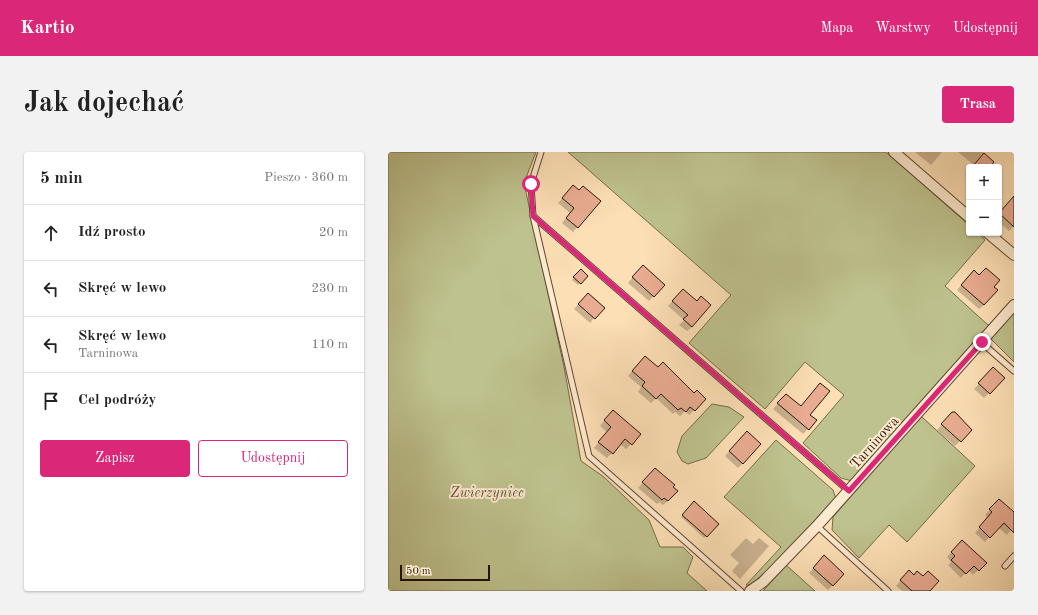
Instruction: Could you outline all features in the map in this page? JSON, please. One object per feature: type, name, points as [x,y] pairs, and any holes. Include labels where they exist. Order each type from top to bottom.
[{"type":"street","points":[[894,152],[966,214]]},
{"type":"street","points":[[992,236],[1014,255]]},
{"type":"street","name":"Tarninowa","points":[[750,591],[763,582],[817,526],[1014,305]]},
{"type":"lane","points":[[541,152],[531,184],[533,216],[589,456],[741,591]]},
{"type":"lane","points":[[533,216],[849,491]]},
{"type":"lane","points":[[982,342],[1014,371]]},
{"type":"lane","points":[[817,526],[888,591]]},
{"type":"lane","points":[[1005,566],[1014,556]]},
{"type":"green space","name":"Zwierzyniec","points":[[388,152],[536,152],[524,183],[564,367],[581,461],[604,477],[649,520],[660,547],[683,547],[693,557],[687,573],[707,591],[388,591]]},
{"type":"green space","points":[[568,152],[886,152],[966,222],[966,236],[981,236],[985,240],[945,286],[988,325],[991,324],[852,481],[841,478],[803,443],[844,395],[805,362],[765,409],[689,343],[731,295]]},
{"type":"green space","points":[[1014,313],[1014,362],[991,339]]},
{"type":"green space","points":[[712,404],[729,407],[744,417],[706,458],[688,464],[682,461],[677,452],[682,436]]},
{"type":"green space","points":[[921,416],[975,466],[907,542],[889,525],[859,558],[832,530],[833,517]]},
{"type":"green space","points":[[776,440],[833,490],[836,499],[787,552],[751,585],[746,585],[781,547],[724,497]]},
{"type":"green space","points":[[786,565],[815,591],[763,591]]},
{"type":"building","points":[[984,153],[994,162],[992,164],[975,164]]},
{"type":"building","points":[[573,185],[579,190],[583,186],[601,201],[578,228],[566,218],[574,208],[562,198]]},
{"type":"building","points":[[1014,196],[1014,227],[1002,216],[1002,210]]},
{"type":"building","points":[[643,265],[665,285],[654,297],[632,277]]},
{"type":"building","points":[[986,268],[1000,280],[994,287],[998,290],[984,305],[961,285],[974,270],[979,275]]},
{"type":"building","points":[[581,269],[588,276],[581,284],[573,277]]},
{"type":"building","points":[[683,289],[697,301],[701,296],[711,305],[692,327],[683,319],[688,315],[672,301]]},
{"type":"building","points":[[588,293],[605,308],[595,319],[578,304]]},
{"type":"building","points":[[645,356],[658,367],[663,362],[694,393],[697,390],[706,399],[695,411],[690,407],[686,412],[681,408],[678,410],[661,394],[656,399],[642,386],[645,382],[632,371]]},
{"type":"building","points":[[993,367],[1005,378],[990,394],[978,383]]},
{"type":"building","points":[[820,383],[830,391],[810,415],[817,420],[809,430],[777,403],[786,394],[801,406]]},
{"type":"building","points":[[613,410],[641,434],[632,445],[625,439],[613,454],[598,442],[611,427],[604,420]]},
{"type":"building","points":[[952,412],[955,412],[972,430],[961,442],[941,424]]},
{"type":"building","points":[[747,431],[761,444],[743,464],[729,451]]},
{"type":"building","points":[[655,468],[675,485],[673,487],[678,491],[668,501],[664,498],[662,500],[642,482]]},
{"type":"building","points":[[999,499],[1014,512],[1014,533],[1004,523],[990,538],[979,527],[992,512],[989,509]]},
{"type":"building","points":[[694,501],[719,524],[707,537],[682,515]]},
{"type":"building","points":[[962,540],[987,563],[979,571],[974,566],[966,574],[951,560],[955,556],[951,552]]},
{"type":"building","points":[[824,555],[844,574],[833,586],[813,568]]},
{"type":"building","points":[[909,570],[914,575],[917,571],[923,576],[928,571],[939,581],[930,591],[912,591],[900,580]]},
{"type":"route","points":[[531,184],[533,216],[849,491],[982,342]]}]
